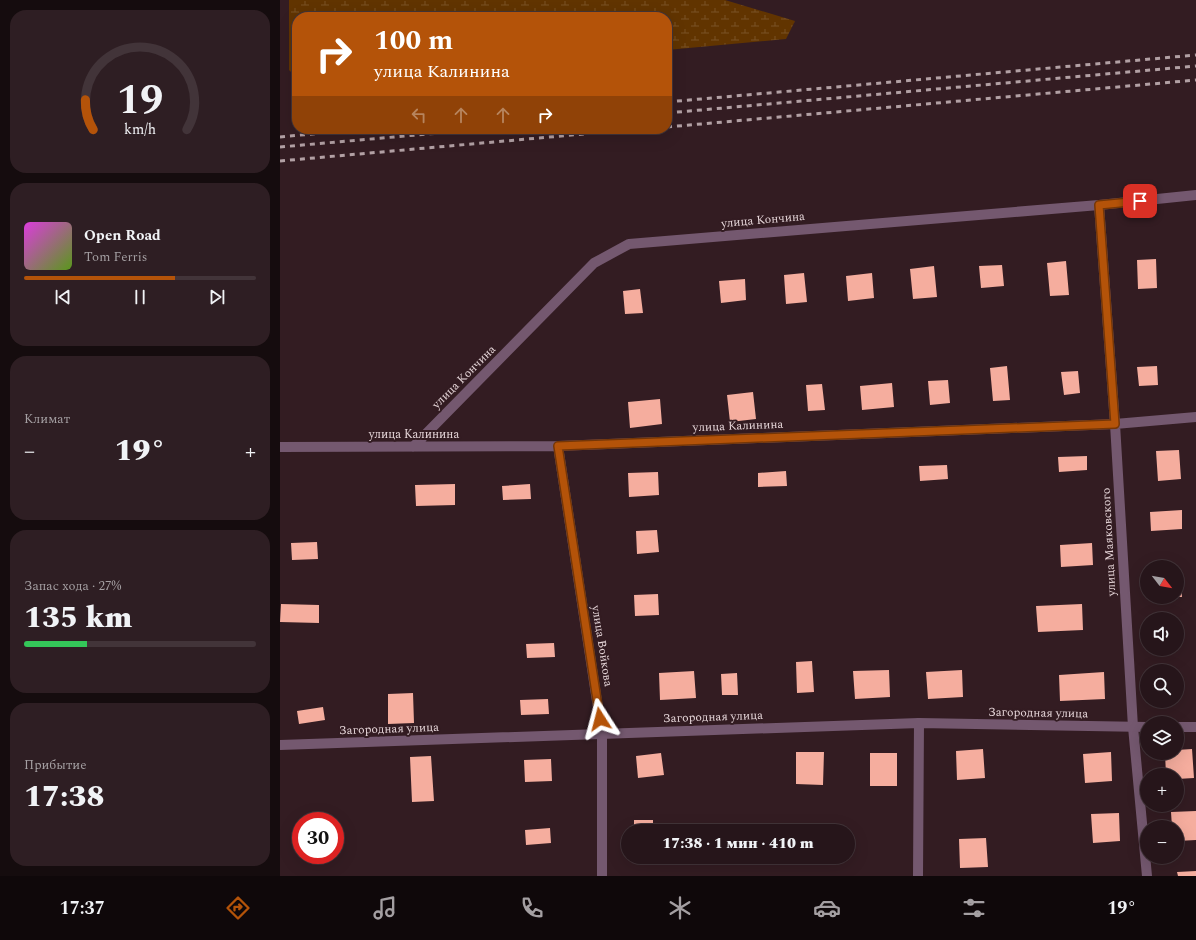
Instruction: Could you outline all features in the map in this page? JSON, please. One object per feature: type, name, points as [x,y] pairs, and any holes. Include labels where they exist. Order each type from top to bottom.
[{"type":"street","name":"улица Кончина","points":[[413,447],[594,263],[630,244],[1099,205],[1196,194]]},
{"type":"street","name":"улица Маяковского","points":[[1099,205],[1115,424],[1133,727],[1147,876]]},
{"type":"street","name":"улица Калинина","points":[[280,447],[558,446],[1115,424],[1196,417]]},
{"type":"street","name":"улица Войкова","points":[[558,446],[602,734],[602,876]]},
{"type":"street","name":"Загородная улица","points":[[280,745],[919,723],[1140,727]]},
{"type":"street","points":[[918,876],[919,723]]},
{"type":"street","points":[[1184,727],[1196,727]]},
{"type":"green space","points":[[289,0],[725,0],[795,21],[786,39],[672,50],[672,12],[292,12],[292,73],[289,70]]},
{"type":"building","points":[[1156,259],[1157,288],[1138,289],[1137,260]]},
{"type":"building","points":[[1066,261],[1069,295],[1050,296],[1047,263]]},
{"type":"building","points":[[1002,265],[1004,286],[981,288],[979,266]]},
{"type":"building","points":[[934,266],[937,297],[913,299],[910,269]]},
{"type":"building","points":[[804,273],[807,302],[786,304],[784,275]]},
{"type":"building","points":[[872,273],[874,298],[848,301],[846,276]]},
{"type":"building","points":[[745,279],[746,300],[721,303],[719,281]]},
{"type":"building","points":[[640,289],[643,313],[625,314],[623,291]]},
{"type":"building","points":[[1007,366],[1010,400],[993,401],[990,368]]},
{"type":"building","points":[[1157,366],[1158,385],[1139,386],[1137,367]]},
{"type":"building","points":[[1078,371],[1080,393],[1064,395],[1061,372]]},
{"type":"building","points":[[948,380],[950,403],[930,405],[928,381]]},
{"type":"building","points":[[892,383],[894,407],[862,410],[860,386]]},
{"type":"building","points":[[822,384],[825,410],[808,411],[806,385]]},
{"type":"building","points":[[753,392],[756,419],[730,422],[727,395]]},
{"type":"building","points":[[660,399],[662,424],[630,428],[628,402]]},
{"type":"building","points":[[1179,450],[1181,479],[1158,481],[1156,451]]},
{"type":"building","points":[[1087,456],[1087,470],[1059,472],[1058,457]]},
{"type":"building","points":[[947,465],[948,479],[920,481],[919,466]]},
{"type":"building","points":[[786,471],[787,486],[758,487],[758,473]]},
{"type":"building","points":[[658,472],[659,495],[629,497],[628,473]]},
{"type":"building","points":[[455,484],[455,505],[416,506],[415,485]]},
{"type":"building","points":[[530,484],[531,499],[503,500],[502,486]]},
{"type":"building","points":[[1182,510],[1182,529],[1151,531],[1150,512]]},
{"type":"building","points":[[657,530],[659,552],[637,554],[636,531]]},
{"type":"building","points":[[317,542],[318,559],[292,560],[291,543]]},
{"type":"building","points":[[1092,543],[1093,565],[1061,567],[1060,545]]},
{"type":"building","points":[[658,594],[659,615],[635,616],[634,595]]},
{"type":"building","points":[[281,604],[319,605],[319,623],[280,622]]},
{"type":"building","points":[[1082,604],[1083,630],[1038,632],[1036,606]]},
{"type":"building","points":[[554,643],[555,657],[527,658],[526,644]]},
{"type":"building","points":[[812,661],[814,692],[797,693],[796,662]]},
{"type":"building","points":[[889,670],[890,697],[855,699],[853,671]]},
{"type":"building","points":[[962,670],[963,697],[928,699],[926,672]]},
{"type":"building","points":[[694,671],[696,698],[660,700],[659,673]]},
{"type":"building","points":[[1104,672],[1105,699],[1060,701],[1059,675]]},
{"type":"building","points":[[737,673],[738,695],[722,695],[721,674]]},
{"type":"building","points":[[413,693],[414,723],[388,724],[388,694]]},
{"type":"building","points":[[548,699],[549,714],[521,715],[520,700]]},
{"type":"building","points":[[323,707],[325,720],[299,724],[297,711]]},
{"type":"building","points":[[983,749],[985,778],[957,780],[956,751]]},
{"type":"building","points":[[1192,749],[1194,778],[1184,779],[1184,768],[1166,768],[1165,760],[1184,760],[1184,750]]},
{"type":"building","points":[[796,752],[824,752],[823,785],[796,784]]},
{"type":"building","points":[[1111,752],[1112,781],[1085,783],[1083,754]]},
{"type":"building","points":[[661,753],[664,775],[638,778],[636,756]]},
{"type":"building","points":[[870,753],[897,753],[897,786],[870,786]]},
{"type":"building","points":[[431,756],[434,801],[412,802],[410,757]]},
{"type":"building","points":[[551,759],[552,781],[525,782],[524,760]]},
{"type":"building","points":[[1196,811],[1196,840],[1184,841],[1184,820],[1172,820],[1171,812]]},
{"type":"building","points":[[1119,813],[1120,841],[1093,843],[1091,814]]},
{"type":"building","points":[[634,820],[653,820],[653,824],[634,824]]},
{"type":"building","points":[[550,828],[551,843],[526,845],[525,830]]},
{"type":"building","points":[[986,838],[988,867],[960,868],[959,839]]},
{"type":"building","points":[[1196,871],[1196,876],[1178,876],[1177,872]]},
{"type":"railway","points":[[672,102],[1196,55]]},
{"type":"railway","points":[[672,113],[1196,66]]},
{"type":"railway","points":[[672,127],[1196,80]]},
{"type":"railway","points":[[280,137],[312,134]]},
{"type":"railway","points":[[280,147],[428,134]]},
{"type":"railway","points":[[280,161],[584,134]]},
{"type":"route","points":[[600,719],[558,446],[1115,424],[1099,205],[1140,201]]}]
